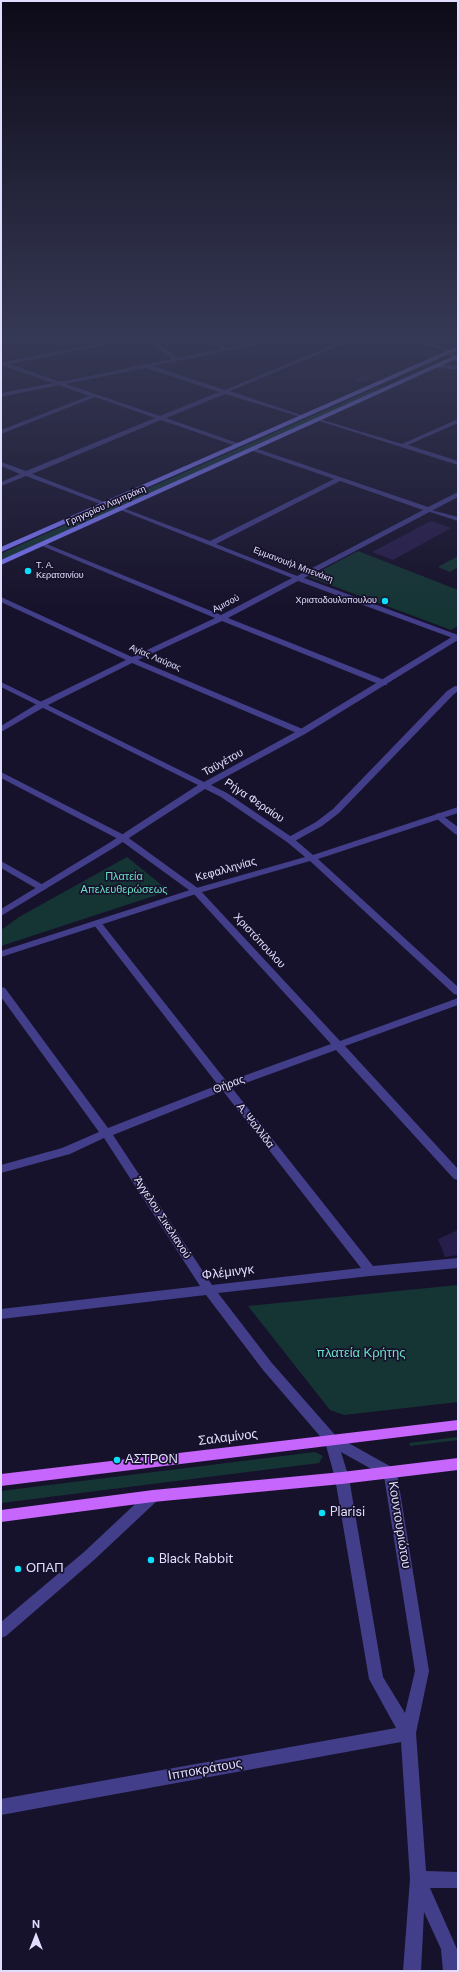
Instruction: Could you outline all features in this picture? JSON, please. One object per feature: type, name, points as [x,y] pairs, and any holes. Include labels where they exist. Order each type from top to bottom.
[{"type":"main road","name":"Γρηγορίου Λαμπράκη","points":[[1,550],[270,431]]},
{"type":"main road","name":"Γρηγορίου Λαμπράκη","points":[[1,563],[292,431]]},
{"type":"main road","name":"Σαλαμίνος","points":[[1,1480],[458,1425]]},
{"type":"main road","points":[[1,1516],[153,1496],[342,1478],[458,1464]]},
{"type":"street","points":[[1,484],[129,431]]},
{"type":"street","points":[[198,431],[238,445]]},
{"type":"street","points":[[355,431],[458,463]]},
{"type":"street","points":[[402,446],[436,431]]},
{"type":"street","points":[[252,449],[458,519]]},
{"type":"street","points":[[1,464],[105,504]]},
{"type":"street","points":[[210,544],[340,479]]},
{"type":"street","name":"Αμισού","points":[[1,730],[43,704],[221,618],[458,494]]},
{"type":"street","name":"Εμμανουήλ Μπενάκη","points":[[121,508],[297,578],[458,638]]},
{"type":"street","points":[[42,544],[384,683]]},
{"type":"street","name":"Αγίας Λαύρας","points":[[1,599],[132,660],[302,732]]},
{"type":"street","name":"Ταϋγέτου","points":[[1,913],[123,838],[206,784],[302,732],[458,638]]},
{"type":"street","name":"Ρήγα Φεραίου","points":[[1,684],[224,794],[290,840],[312,858],[458,992]]},
{"type":"street","points":[[290,840],[320,824],[336,811],[450,693],[458,688]]},
{"type":"street","name":"Χριστόπουλου","points":[[1,775],[123,838],[196,891],[458,1176]]},
{"type":"street","name":"Κεφαλληνίας","points":[[1,954],[196,891],[312,858],[458,810]]},
{"type":"street","points":[[439,816],[458,832]]},
{"type":"street","points":[[1,864],[42,888]]},
{"type":"street","name":"Α. Ψαλλίδα","points":[[97,923],[224,1087],[370,1271]]},
{"type":"street","name":"Άγγελου Σικελιανού","points":[[1,990],[106,1133],[209,1290],[267,1366],[331,1440]]},
{"type":"street","name":"Θήρας","points":[[1,1169],[66,1151],[106,1133],[224,1087],[458,1001]]},
{"type":"street","name":"Φλέμινγκ","points":[[1,1314],[370,1271],[458,1263]]},
{"type":"street","name":"Κουντουριώτου","points":[[331,1440],[390,1472],[422,1671],[408,1733],[418,1879],[412,1971]]},
{"type":"street","name":"Κουντουριώτου","points":[[331,1440],[342,1478],[376,1678],[408,1733]]},
{"type":"street","points":[[1,1631],[89,1556],[153,1496]]},
{"type":"street","name":"Ιπποκράτους","points":[[1,1806],[408,1733]]},
{"type":"street","points":[[418,1879],[458,1880]]},
{"type":"street","name":"Κουντουριώτου","points":[[418,1879],[449,1949],[452,1971]]},
{"type":"green space","points":[[278,431],[290,431],[42,544],[1,560],[1,554]]},
{"type":"green space","points":[[358,551],[458,590],[458,626],[451,630],[309,577]]},
{"type":"green space","points":[[458,556],[458,567],[450,572],[438,567]]},
{"type":"green space","name":"Πλατεία Απελευθερώσεως","points":[[127,857],[169,891],[1,946],[1,930],[19,917]]},
{"type":"green space","name":"πλατεία Κρήτης","points":[[458,1285],[458,1402],[344,1415],[330,1410],[248,1306]]},
{"type":"green space","points":[[458,1437],[458,1440],[410,1446],[409,1443]]},
{"type":"green space","points":[[315,1452],[323,1456],[319,1463],[1,1503],[1,1491]]},
{"type":"building","points":[[431,521],[451,528],[393,560],[372,552]]},
{"type":"building","points":[[458,1230],[458,1255],[445,1257],[438,1239]]},
{"type":"place","name":"Τ. Α. Κερατσινίου","points":[[28,571]]},
{"type":"place","name":"Χριστοδουλοπουλου","points":[[385,601]]},
{"type":"place","name":"ΑΣΤΡΟΝ","points":[[117,1460]]},
{"type":"place","name":"Plarisi","points":[[322,1513]]},
{"type":"place","name":"Black Rabbit","points":[[151,1560]]},
{"type":"place","name":"ΟΠΑΠ","points":[[18,1569]]}]
